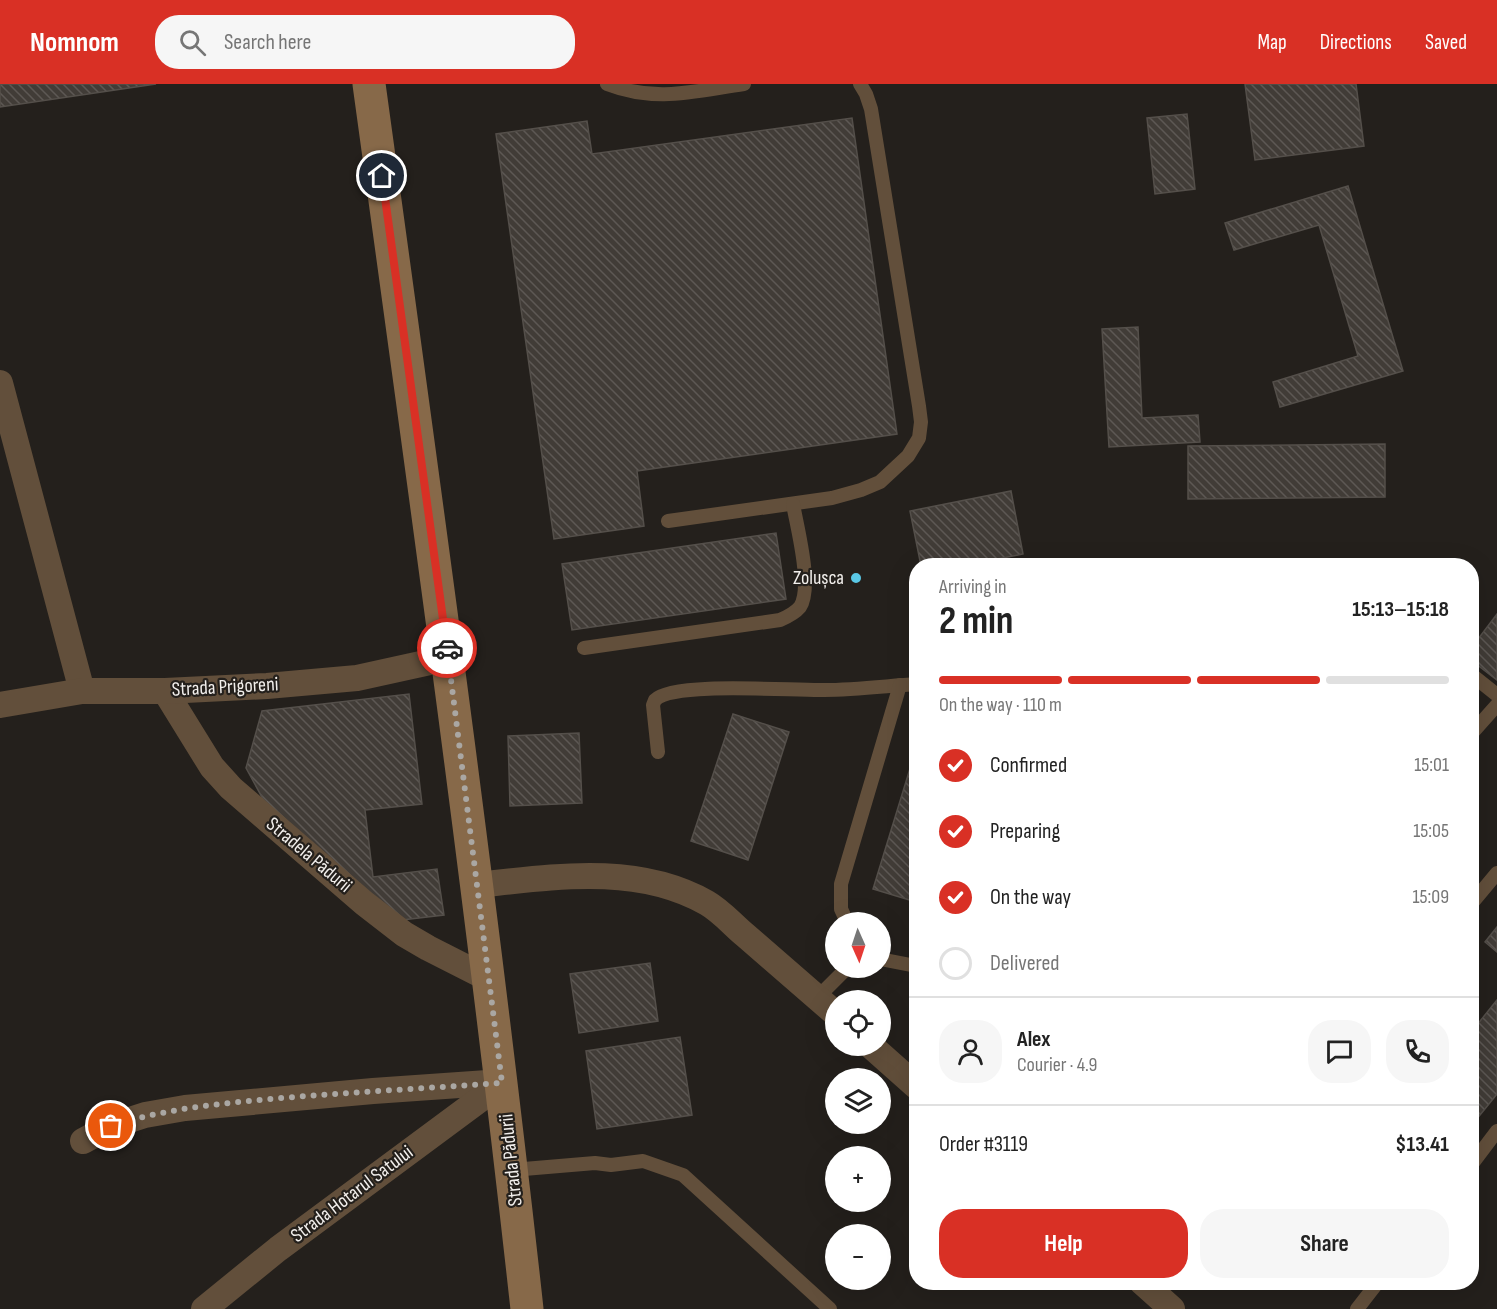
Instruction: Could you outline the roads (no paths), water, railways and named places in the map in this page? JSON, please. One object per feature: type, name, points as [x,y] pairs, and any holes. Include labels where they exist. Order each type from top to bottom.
[{"type":"main road","name":"Strada Pădurii","points":[[369,84],[448,658],[502,1083],[527,1309]]},
{"type":"street","points":[[0,383],[82,691]]},
{"type":"street","name":"Strada Prigoreni","points":[[0,705],[82,691],[165,691],[267,686],[357,678],[448,658]]},
{"type":"street","name":"Stradela Pădurii","points":[[165,691],[212,767],[243,800],[404,934],[489,979]]},
{"type":"street","points":[[477,885],[549,877],[596,876],[638,878],[680,890],[709,904],[825,1005]]},
{"type":"street","points":[[882,1056],[909,1080]]},
{"type":"street","points":[[83,1141],[111,1126],[145,1115],[185,1108],[350,1093],[502,1083]]},
{"type":"street","name":"Strada Hotarul Satului","points":[[204,1309],[278,1249],[502,1083]]},
{"type":"street","points":[[1151,1290],[1172,1309]]},
{"type":"lane","points":[[607,84],[626,91],[649,95],[674,94],[744,84]]},
{"type":"lane","points":[[668,521],[832,498],[861,490],[880,482],[908,456],[919,438],[921,422],[919,406],[871,109],[860,84]]},
{"type":"lane","points":[[584,648],[780,620],[791,615],[800,607],[805,592],[805,577],[794,504]]},
{"type":"lane","points":[[1479,681],[1497,695]]},
{"type":"lane","points":[[658,752],[653,705],[655,700],[664,694],[722,688],[824,690],[909,684]]},
{"type":"lane","points":[[842,912],[841,884],[900,685]]},
{"type":"lane","points":[[1479,725],[1497,705]]},
{"type":"lane","points":[[1479,895],[1497,873]]},
{"type":"lane","points":[[891,961],[909,965]]},
{"type":"lane","points":[[1479,1155],[1497,1131]]},
{"type":"lane","points":[[512,1170],[643,1161],[683,1175],[830,1309]]},
{"type":"lane","points":[[1357,1309],[1372,1290]]},
{"type":"place","name":"Zolușca","points":[[856,578]]}]
